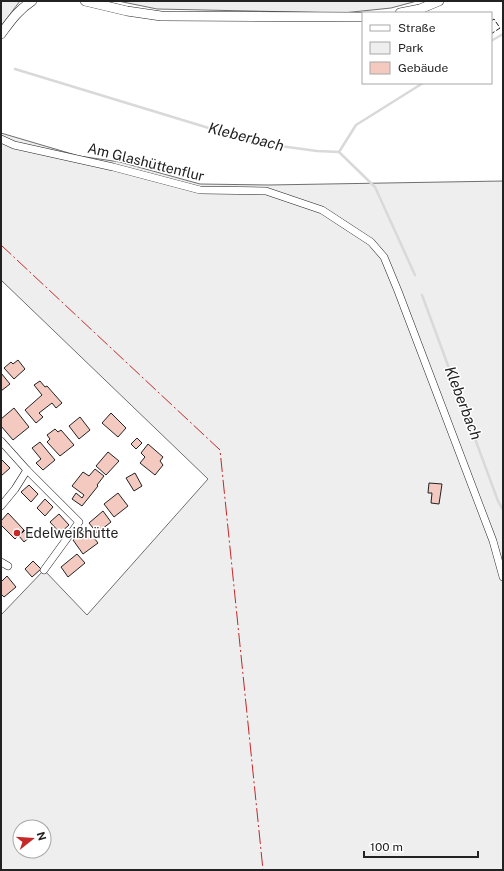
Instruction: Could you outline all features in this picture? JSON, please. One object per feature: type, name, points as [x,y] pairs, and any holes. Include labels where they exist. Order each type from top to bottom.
[{"type":"street","points":[[1,34],[17,13],[32,1]]},
{"type":"street","points":[[85,1],[127,11],[162,16],[362,17]]},
{"type":"street","points":[[404,12],[439,1]]},
{"type":"street","name":"Am Glashüttenflur","points":[[1,139],[14,145],[113,166],[200,190],[266,191],[322,210],[371,242],[384,257],[398,291],[493,541],[503,577]]},
{"type":"street","points":[[1,442],[79,522],[44,570]]},
{"type":"street","points":[[1,506],[15,489],[27,470]]},
{"type":"street","points":[[1,562],[8,566]]},
{"type":"green space","points":[[1,1],[20,1],[1,26]]},
{"type":"green space","points":[[118,1],[417,1],[391,8],[343,13],[157,9]]},
{"type":"green space","points":[[1,133],[79,156],[120,162],[200,184],[268,185],[503,181],[503,870],[1,870],[1,615],[44,570],[87,615],[208,479],[1,280]]},
{"type":"building","points":[[18,360],[25,369],[14,379],[4,368],[11,362],[13,364]]},
{"type":"building","points":[[1,373],[10,384],[1,391]]},
{"type":"building","points":[[40,381],[45,387],[47,386],[62,403],[56,408],[52,403],[39,413],[43,417],[36,423],[25,410],[42,395],[34,385]]},
{"type":"building","points":[[14,408],[29,427],[13,440],[1,426],[1,419]]},
{"type":"building","points":[[111,413],[126,428],[118,437],[102,423]]},
{"type":"building","points":[[80,417],[90,430],[79,439],[69,426]]},
{"type":"building","points":[[55,429],[58,432],[61,430],[74,445],[60,456],[47,442],[50,439],[47,435]]},
{"type":"building","points":[[137,438],[142,443],[136,449],[131,444]]},
{"type":"building","points":[[40,442],[55,460],[43,470],[36,463],[41,459],[32,448]]},
{"type":"building","points":[[148,444],[163,457],[160,461],[163,465],[155,475],[140,463],[145,457],[141,453]]},
{"type":"building","points":[[108,452],[119,461],[106,475],[96,466]]},
{"type":"building","points":[[1,459],[10,468],[1,476]]},
{"type":"building","points":[[95,469],[104,476],[82,506],[72,499],[76,493],[82,498],[84,495],[72,486],[83,472],[89,476]]},
{"type":"building","points":[[135,473],[142,486],[134,491],[126,478]]},
{"type":"building","points":[[429,483],[442,484],[439,504],[431,503],[432,493],[428,493]]},
{"type":"building","points":[[29,485],[38,494],[31,502],[21,492]]},
{"type":"building","points":[[118,493],[128,506],[114,517],[104,504]]},
{"type":"building","points":[[45,499],[53,507],[45,516],[37,508]]},
{"type":"building","points":[[103,511],[111,522],[97,533],[89,523]]},
{"type":"building","points":[[8,513],[24,530],[15,539],[1,525],[1,521]]},
{"type":"building","points":[[59,514],[69,525],[60,533],[50,522]]},
{"type":"building","points":[[26,529],[32,535],[24,542],[19,536]]},
{"type":"building","points":[[87,529],[98,543],[83,554],[73,540]]},
{"type":"building","points":[[77,554],[85,563],[68,577],[61,567]]},
{"type":"building","points":[[33,561],[41,569],[32,577],[25,569]]},
{"type":"building","points":[[7,576],[16,587],[4,597],[1,594],[1,582]]},
{"type":"waterway","points":[[492,40],[503,34]]},
{"type":"waterway","name":"Kleberbach","points":[[15,69],[258,143],[317,151],[339,152],[375,187],[415,275]]},
{"type":"waterway","points":[[339,152],[356,125],[421,84]]},
{"type":"waterway","name":"Kleberbach","points":[[422,295],[498,501],[503,510]]},
{"type":"fence","points":[[492,20],[494,19],[500,28],[492,33]]},
{"type":"power","points":[[1,245],[220,450],[263,870]]},
{"type":"place","name":"Edelweißhütte","points":[[17,533]]}]
